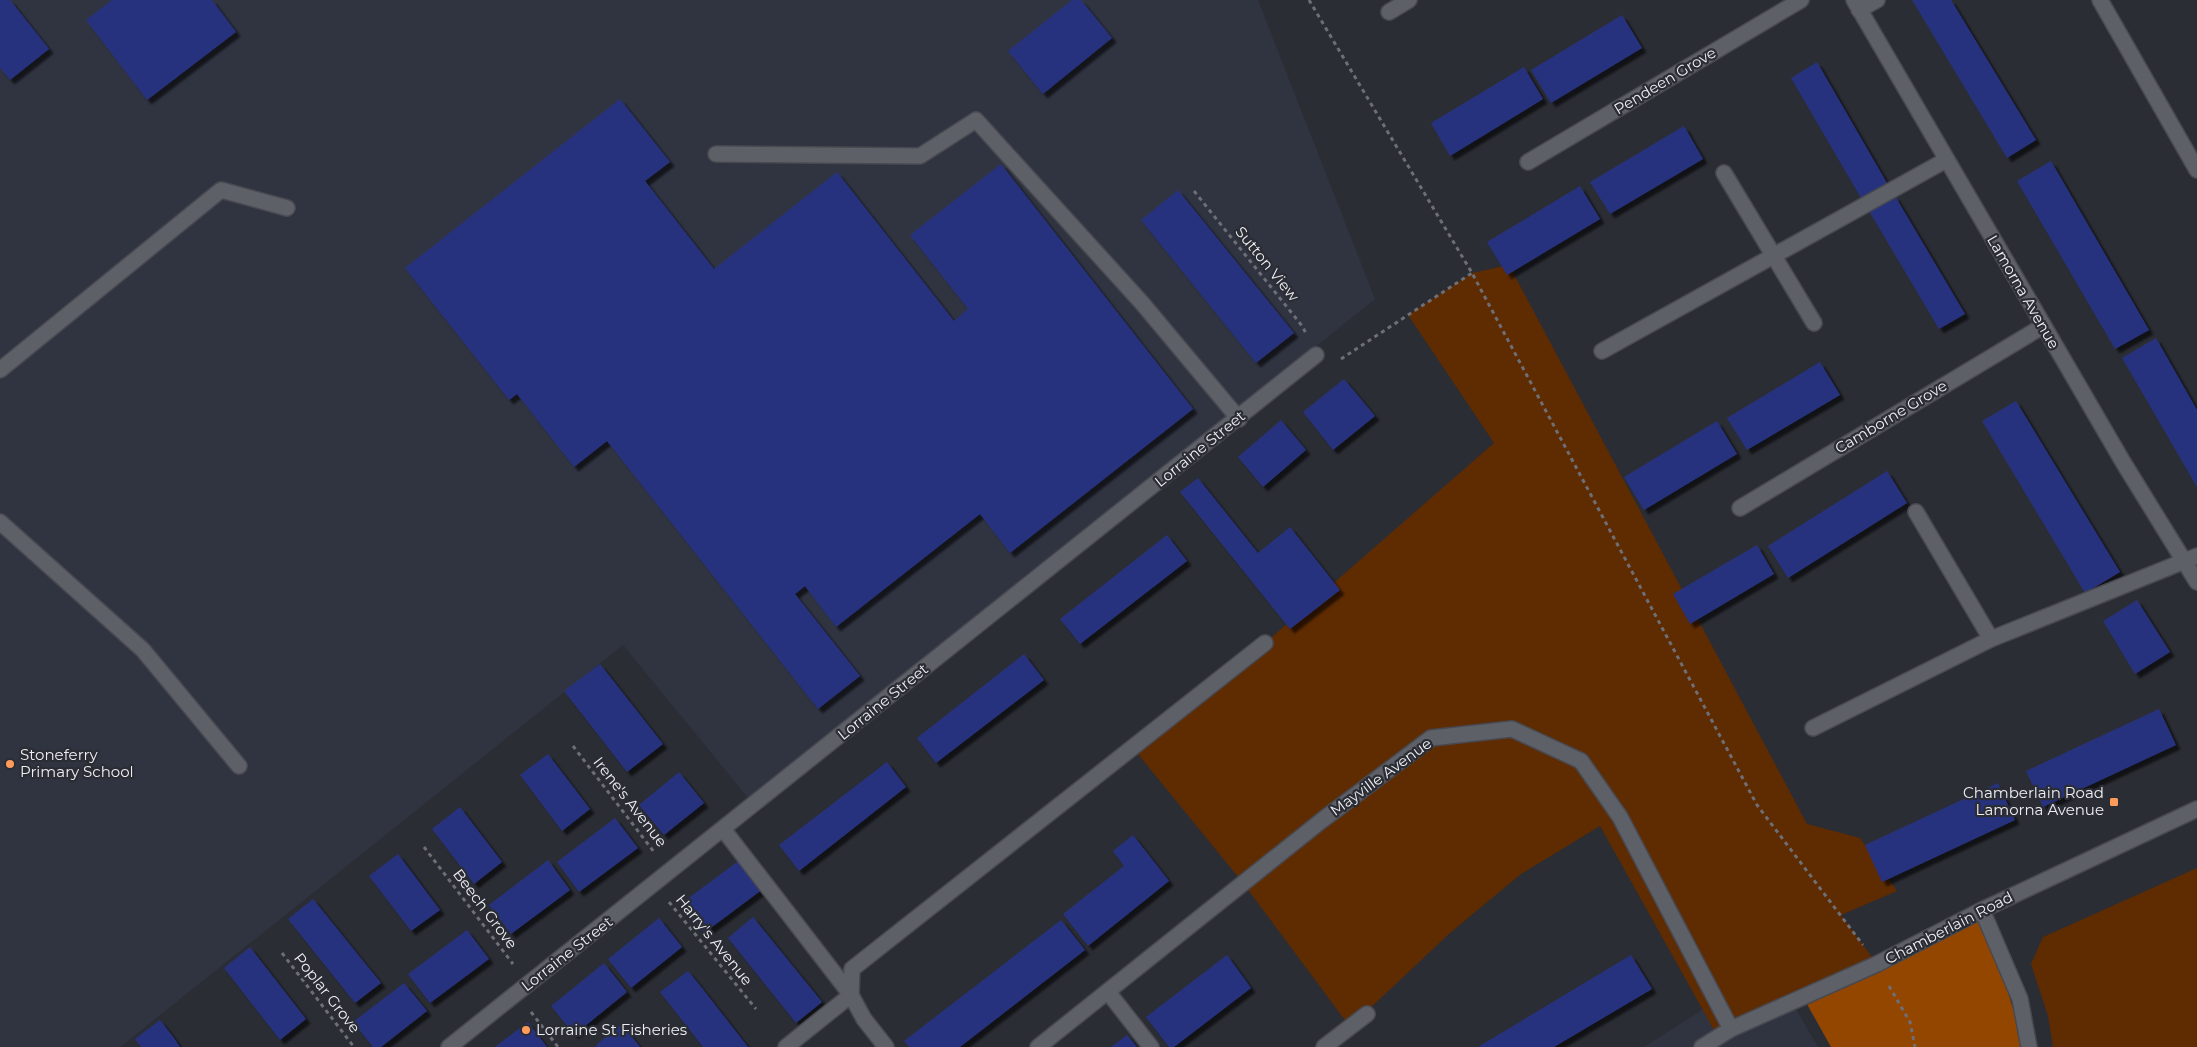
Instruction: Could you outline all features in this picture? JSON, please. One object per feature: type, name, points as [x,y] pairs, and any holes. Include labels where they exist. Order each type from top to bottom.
[{"type":"street","points":[[1389,12],[1409,0]]},
{"type":"street","name":"Pendeen Grove","points":[[1528,162],[1801,0]]},
{"type":"street","points":[[1856,5],[1876,0]]},
{"type":"street","points":[[2100,0],[2197,170]]},
{"type":"street","name":"Lamorna Avenue","points":[[1856,5],[2043,326],[2191,559],[2197,582]]},
{"type":"street","points":[[716,154],[920,156],[976,120],[1142,303],[1239,418]]},
{"type":"street","points":[[1602,351],[1946,160]]},
{"type":"street","points":[[1724,173],[1814,323]]},
{"type":"street","points":[[0,370],[221,190],[287,208]]},
{"type":"street","name":"Camborne Grove","points":[[1740,508],[2043,326]]},
{"type":"street","name":"Lorraine Street","points":[[449,1047],[1316,355]]},
{"type":"street","points":[[1916,512],[1991,639]]},
{"type":"street","points":[[0,522],[143,650],[239,766]]},
{"type":"street","points":[[1813,728],[1991,639],[2191,559]]},
{"type":"street","points":[[786,1047],[851,994],[852,969],[1265,643]]},
{"type":"street","name":"Mayville Avenue","points":[[1038,1047],[1321,821],[1431,738],[1512,730],[1581,761],[1620,817],[1731,1029]]},
{"type":"street","name":"Chamberlain Road","points":[[1702,1047],[1731,1029],[1877,964],[1982,910],[2197,809]]},
{"type":"street","points":[[723,829],[851,994],[864,1019],[886,1047]]},
{"type":"street","points":[[1982,910],[2020,999],[2029,1047]]},
{"type":"street","points":[[1108,992],[1151,1047]]},
{"type":"street","points":[[1324,1047],[1367,1014]]},
{"type":"path","points":[[1309,0],[1472,273],[1758,806],[1877,964],[1910,1022],[1915,1047]]},
{"type":"path","name":"Sutton View","points":[[1194,191],[1303,327],[1316,355]]},
{"type":"path","points":[[1316,355],[1330,366],[1472,273]]},
{"type":"path","name":"Irene's Avenue","points":[[572,746],[670,872]]},
{"type":"path","name":"Beech Grove","points":[[424,847],[522,990],[558,1047]]},
{"type":"path","name":"Harry's Avenue","points":[[654,884],[756,1009]]},
{"type":"path","name":"Poplar Grove","points":[[282,953],[354,1047]]},
{"type":"shaded area","points":[[0,0],[1258,0],[1375,299],[750,800],[623,645],[120,1047],[0,1047]]},
{"type":"shaded area","points":[[1509,265],[1807,824],[1860,838],[1897,891],[1841,915],[1877,964],[1718,1037],[1600,826],[1521,874],[1450,933],[1350,1027],[1243,883],[1133,748],[1265,643],[1494,443],[1408,315],[1472,273]]},
{"type":"shaded area","points":[[2197,868],[2197,1047],[2053,1047],[2048,1016],[2031,964],[2043,937]]},
{"type":"shaded area","points":[[1982,910],[2025,1047],[1831,1047],[1803,997]]},
{"type":"shaded area","points":[[1771,966],[1818,1047],[1644,1047]]},
{"type":"building","points":[[0,0],[10,0],[49,49],[10,80],[0,68]]},
{"type":"building","points":[[112,0],[212,0],[236,32],[147,100],[86,20]]},
{"type":"building","points":[[1072,0],[1081,0],[1112,38],[1043,94],[1008,51]]},
{"type":"building","points":[[1912,0],[1951,0],[2036,140],[2007,158]]},
{"type":"building","points":[[1622,15],[1642,48],[1551,103],[1531,70]]},
{"type":"building","points":[[1817,62],[1887,183],[1861,198],[1791,78]]},
{"type":"building","points":[[1524,67],[1543,99],[1450,156],[1431,123]]},
{"type":"building","points":[[620,99],[670,162],[645,181],[714,269],[837,172],[954,321],[968,309],[910,235],[1001,164],[1193,409],[1010,553],[980,514],[836,627],[805,586],[795,594],[860,676],[818,709],[607,441],[574,467],[517,394],[509,400],[405,268]]},
{"type":"building","points":[[1684,126],[1703,159],[1610,214],[1590,182]]},
{"type":"building","points":[[2051,161],[2149,330],[2115,349],[2017,181]]},
{"type":"building","points":[[1580,186],[1600,219],[1507,275],[1487,242]]},
{"type":"building","points":[[1178,190],[1294,333],[1256,363],[1141,220]]},
{"type":"building","points":[[1895,196],[1965,314],[1939,329],[1869,211]]},
{"type":"building","points":[[2156,338],[2197,410],[2197,487],[2122,358]]},
{"type":"building","points":[[1820,362],[1840,395],[1747,450],[1727,418]]},
{"type":"building","points":[[1344,379],[1375,416],[1333,450],[1303,412]]},
{"type":"building","points":[[2016,401],[2120,572],[2085,593],[1982,421]]},
{"type":"building","points":[[1281,420],[1306,450],[1263,487],[1238,457]]},
{"type":"building","points":[[1717,421],[1737,454],[1644,510],[1624,477]]},
{"type":"building","points":[[1887,471],[1907,503],[1788,578],[1768,546]]},
{"type":"building","points":[[1198,478],[1258,553],[1290,527],[1340,590],[1290,629],[1180,492]]},
{"type":"building","points":[[1167,535],[1187,561],[1080,644],[1060,619]]},
{"type":"building","points":[[1757,545],[1774,574],[1690,624],[1673,594]]},
{"type":"building","points":[[2137,600],[2170,652],[2135,674],[2103,621]]},
{"type":"building","points":[[1024,654],[1044,680],[936,763],[917,738]]},
{"type":"building","points":[[600,664],[663,744],[627,772],[564,691]]},
{"type":"building","points":[[2159,709],[2176,745],[2043,807],[2026,771]]},
{"type":"building","points":[[548,754],[590,809],[562,831],[520,775]]},
{"type":"building","points":[[887,762],[906,787],[799,871],[779,845]]},
{"type":"building","points":[[679,772],[704,803],[664,835],[639,805]]},
{"type":"building","points":[[1998,783],[2015,820],[1882,882],[1865,845]]},
{"type":"building","points":[[460,807],[502,862],[474,884],[432,829]]},
{"type":"building","points":[[615,818],[638,848],[579,892],[557,862]]},
{"type":"building","points":[[1133,835],[1169,881],[1088,946],[1063,914],[1124,866],[1113,851]]},
{"type":"building","points":[[398,854],[440,910],[411,931],[369,876]]},
{"type":"building","points":[[741,859],[763,889],[704,933],[682,903]]},
{"type":"building","points":[[548,860],[570,890],[511,934],[489,905]]},
{"type":"building","points":[[313,899],[381,983],[355,1003],[288,919]]},
{"type":"building","points":[[753,917],[822,1002],[796,1023],[728,938]]},
{"type":"building","points":[[659,918],[682,947],[631,988],[608,959]]},
{"type":"building","points":[[1061,920],[1085,950],[960,1047],[909,1047],[904,1041]]},
{"type":"building","points":[[467,930],[489,959],[430,1003],[408,974]]},
{"type":"building","points":[[250,947],[306,1019],[280,1040],[224,968]]},
{"type":"building","points":[[1227,955],[1251,988],[1174,1047],[1169,1047],[1146,1017]]},
{"type":"building","points":[[1631,955],[1652,989],[1554,1047],[1478,1047]]},
{"type":"building","points":[[604,963],[627,992],[574,1035],[551,1006]]},
{"type":"building","points":[[688,971],[748,1047],[703,1047],[660,992]]},
{"type":"building","points":[[404,983],[427,1011],[381,1047],[373,1047],[353,1022]]},
{"type":"building","points":[[160,1020],[180,1047],[141,1047],[135,1039]]},
{"type":"building","name":"Lorraine St Fisheries","points":[[528,1022],[547,1047],[495,1047],[508,1037]]},
{"type":"building","points":[[622,1024],[640,1047],[597,1047],[596,1045]]},
{"type":"building","points":[[1127,1035],[1137,1047],[1111,1047]]},
{"type":"place","name":"Stoneferry Primary School","points":[[10,764]]},
{"type":"place","name":"Chamberlain Road Lamorna Avenue","points":[[2114,802]]},
{"type":"place","name":"Lorraine St Fisheries","points":[[526,1030]]}]
